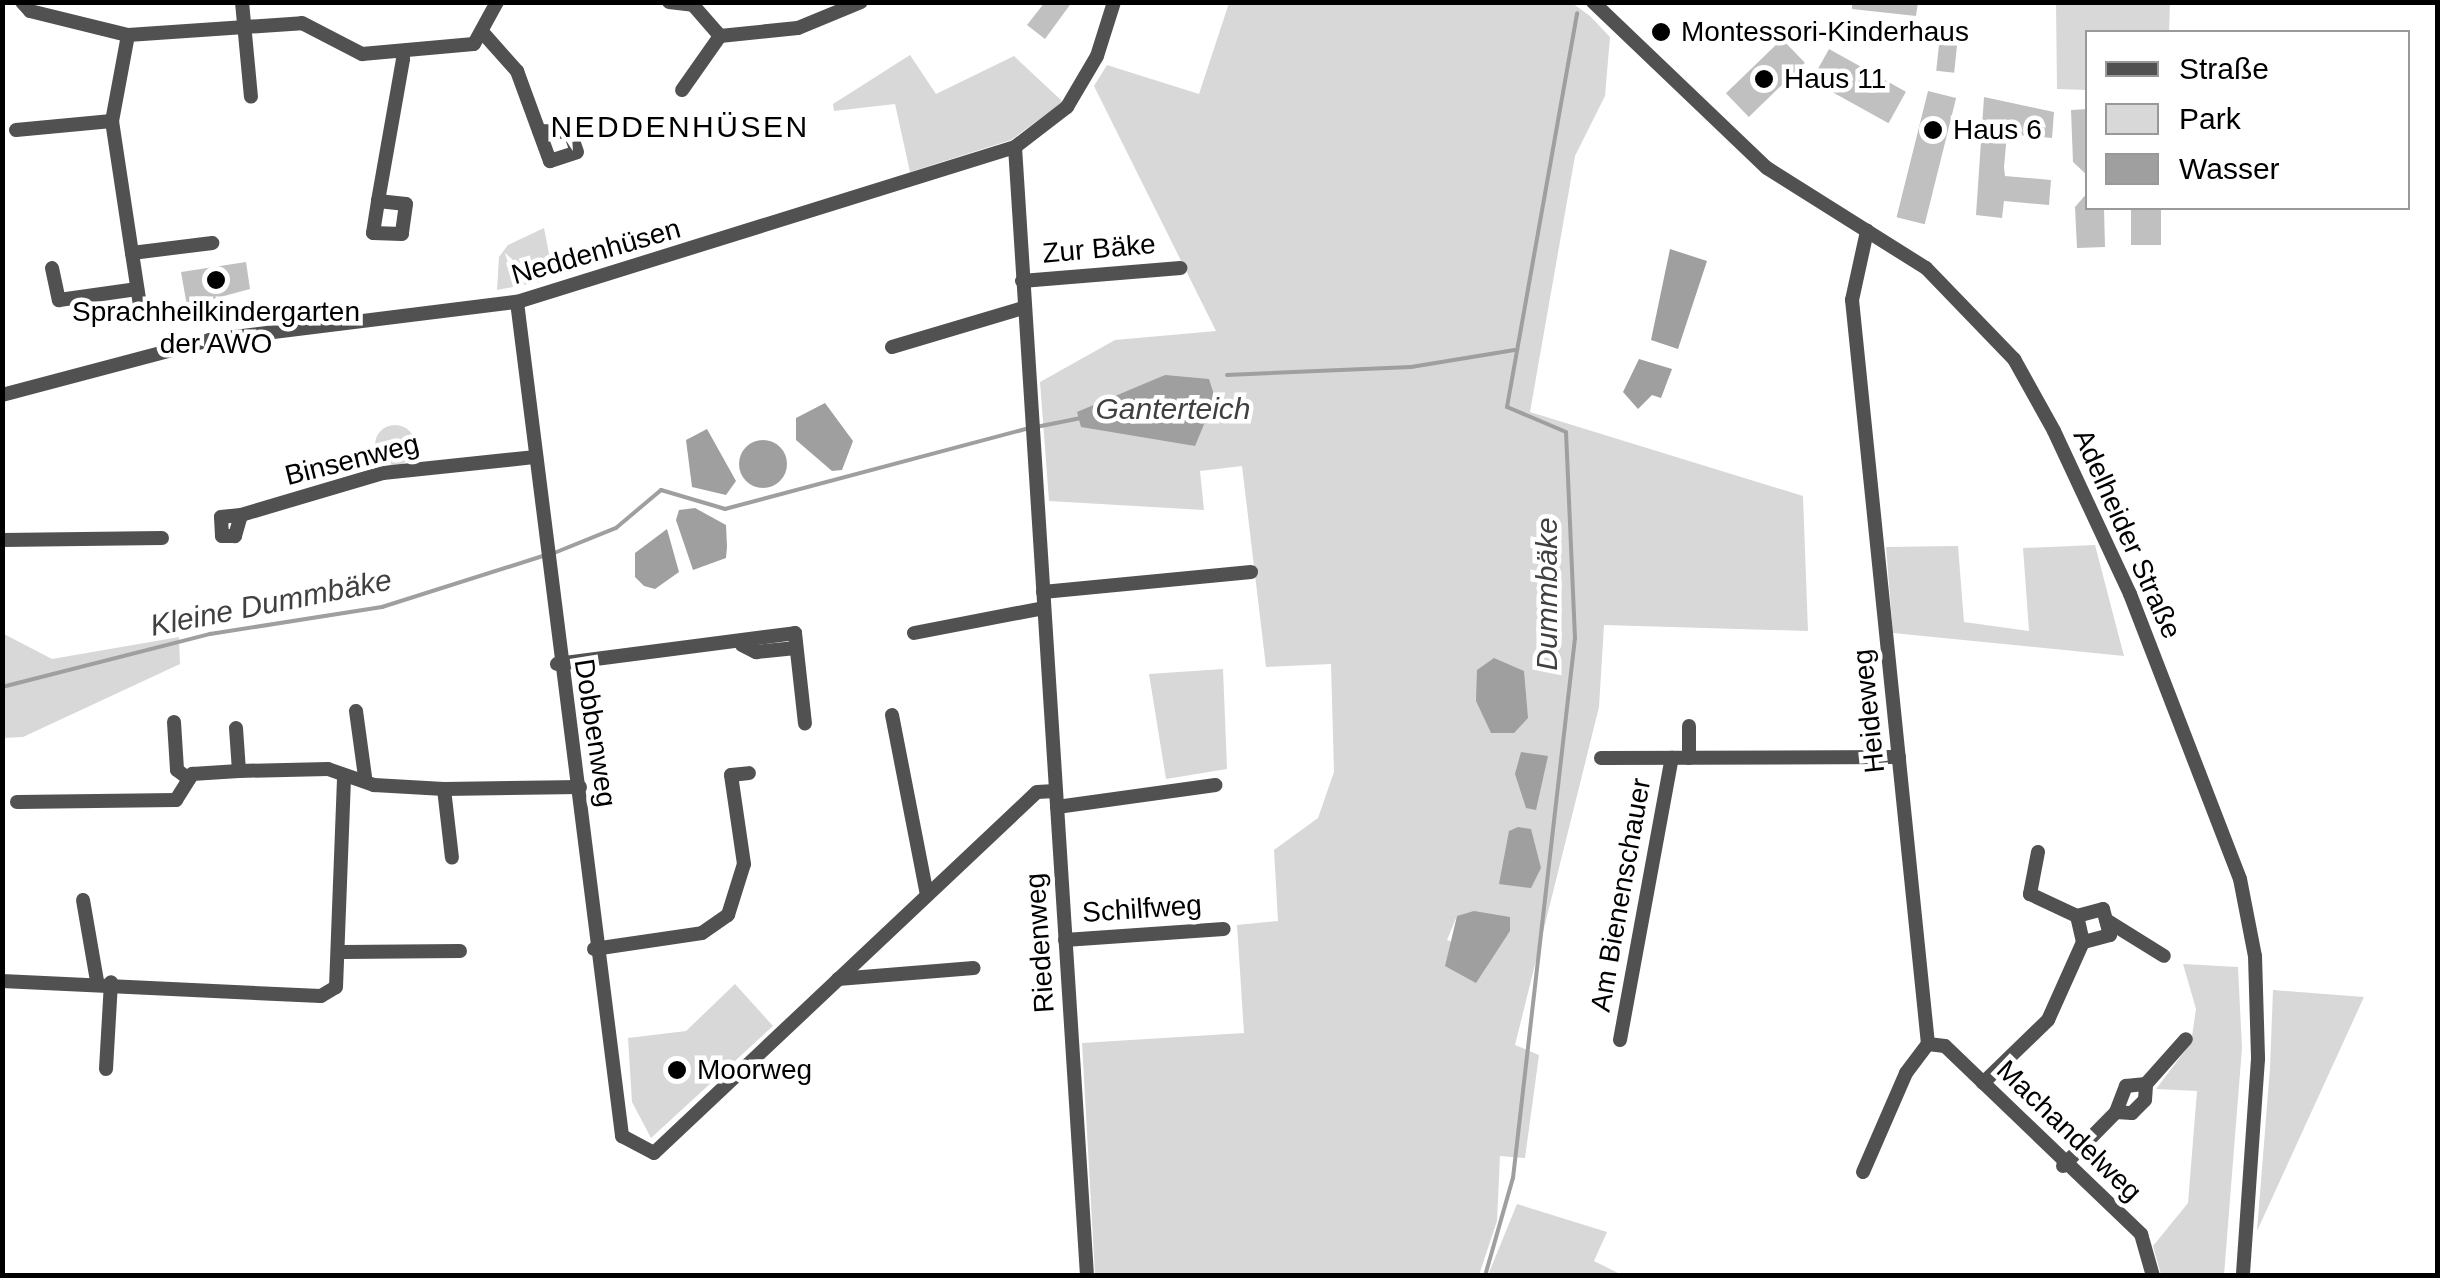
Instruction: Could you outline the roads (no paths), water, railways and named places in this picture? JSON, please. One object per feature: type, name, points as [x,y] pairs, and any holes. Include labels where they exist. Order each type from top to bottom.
[{"type":"street","points":[[22,2],[30,12],[128,35],[302,23],[362,54],[474,44],[484,34],[497,2]]},
{"type":"street","points":[[242,2],[252,98]]},
{"type":"street","points":[[669,2],[693,4],[720,36]]},
{"type":"street","points":[[682,90],[720,36],[798,28],[861,2]]},
{"type":"street","name":"Neddenhüsen","points":[[2,395],[210,340],[517,302],[1015,148],[1067,108],[1097,56],[1114,2]]},
{"type":"street","name":"Adelheider Straße","points":[[1593,2],[1767,168],[1926,268],[2020,368],[2130,594],[2240,879],[2255,956],[2258,1059],[2243,1276]]},
{"type":"street","points":[[484,34],[518,71],[539,131]]},
{"type":"street","points":[[128,35],[112,121],[142,312]]},
{"type":"street","points":[[378,200],[402,52]]},
{"type":"street","points":[[16,130],[112,121]]},
{"type":"street","name":"Riedenweg","points":[[1015,148],[1087,1276]]},
{"type":"street","name":"Heideweg","points":[[1867,230],[1852,300],[1928,1044]]},
{"type":"street","points":[[132,253],[212,244]]},
{"type":"street","points":[[52,268],[59,300],[137,289]]},
{"type":"street","name":"Zur Bäke","points":[[1022,280],[1180,268]]},
{"type":"street","name":"Dobbenweg","points":[[517,302],[557,664],[580,787],[594,949],[622,1136],[654,1153],[838,979]]},
{"type":"street","points":[[892,346],[1024,308]]},
{"type":"street","name":"Binsenweg","points":[[242,515],[382,473],[536,457]]},
{"type":"street","points":[[2,540],[162,538]]},
{"type":"street","points":[[1043,592],[1251,572]]},
{"type":"street","points":[[914,633],[1044,608]]},
{"type":"street","points":[[557,664],[742,644],[794,633],[805,723]]},
{"type":"street","points":[[356,711],[365,777],[374,785],[429,782],[444,789],[580,787]]},
{"type":"street","points":[[892,715],[927,895]]},
{"type":"street","points":[[174,722],[177,770],[189,779],[239,772],[328,769],[344,778],[365,777]]},
{"type":"street","points":[[1689,726],[1689,758]]},
{"type":"street","points":[[236,728],[239,772]]},
{"type":"street","points":[[1601,758],[1899,757]]},
{"type":"street","name":"Am Bienenschauer","points":[[1620,1040],[1672,758]]},
{"type":"street","points":[[594,949],[702,934],[728,914],[744,864],[731,775],[749,773]]},
{"type":"street","points":[[2,981],[81,988],[104,981],[322,996],[341,981],[336,894],[346,872],[344,778]]},
{"type":"street","points":[[16,802],[176,800],[189,779]]},
{"type":"street","points":[[1056,807],[1215,785]]},
{"type":"street","points":[[444,789],[452,858]]},
{"type":"street","points":[[838,979],[1036,792],[1055,790]]},
{"type":"street","points":[[2038,852],[2030,894],[2077,916],[2104,909],[2110,935],[2083,942]]},
{"type":"street","points":[[84,900],[104,981],[106,1069]]},
{"type":"street","points":[[1983,1083],[2048,1020],[2083,942],[2077,916]]},
{"type":"street","points":[[2106,920],[2164,956]]},
{"type":"street","name":"Schilfweg","points":[[1065,940],[1224,929]]},
{"type":"street","points":[[342,952],[460,952]]},
{"type":"street","points":[[838,979],[974,968]]},
{"type":"street","points":[[2063,1166],[2116,1112],[2132,1113],[2146,1100],[2146,1084],[2186,1039]]},
{"type":"street","points":[[1863,1172],[1906,1074],[1928,1044]]},
{"type":"street","name":"Machandelweg","points":[[1928,1044],[1944,1046],[2063,1166],[2141,1234],[2153,1276]]},
{"type":"water","points":[[1670,249],[1707,261],[1678,349],[1651,340]]},
{"type":"water","points":[[1639,359],[1672,369],[1661,398],[1652,395],[1638,409],[1623,392]]},
{"type":"water","name":"Ganterteich","points":[[1165,375],[1209,379],[1215,398],[1195,446],[1081,427],[1077,412]]},
{"type":"water","points":[[825,403],[853,441],[842,470],[832,471],[796,440],[796,418]]},
{"type":"water","points":[[707,429],[736,481],[726,495],[692,487],[686,440]]},
{"type":"water","points":[[763,440],[780,447],[787,464],[780,481],[763,488],[746,481],[739,464],[746,447]]},
{"type":"water","points":[[695,508],[726,525],[727,547],[726,558],[693,570],[676,520],[679,510]]},
{"type":"water","points":[[667,529],[679,572],[655,589],[644,586],[635,577],[635,553]]},
{"type":"water","points":[[1494,658],[1524,671],[1528,718],[1514,733],[1491,733],[1476,701],[1477,670]]},
{"type":"water","points":[[1521,752],[1548,756],[1536,810],[1526,808],[1515,774]]},
{"type":"water","points":[[1518,827],[1531,829],[1541,868],[1531,888],[1499,884],[1509,831]]},
{"type":"water","points":[[1474,911],[1510,917],[1510,931],[1476,983],[1445,966],[1457,916]]},
{"type":"waterway","name":"Dummbäke","points":[[1485,1276],[1513,1178],[1575,638],[1566,432],[1507,407],[1577,13]]},
{"type":"waterway","name":"Kleine Dummbäke","points":[[1227,375],[1411,367],[1515,350]]},
{"type":"waterway","name":"Kleine Dummbäke","points":[[1036,427],[1081,418]]},
{"type":"waterway","name":"Kleine Dummbäke","points":[[554,553],[616,528],[661,490],[725,509],[1026,429]]},
{"type":"waterway","name":"Kleine Dummbäke","points":[[2,687],[210,634],[382,607],[546,555]]},
{"type":"place","name":"Montessori-Kinderhaus","points":[[1661,32]]},
{"type":"place","name":"Haus 11","points":[[1764,79]]},
{"type":"place","name":"Haus 6","points":[[1933,130]]},
{"type":"place","name":"Sprachheilkindergarten der AWO","points":[[216,280]]},
{"type":"place","name":"Moorweg","points":[[677,1070]]},
{"type":"district","name":"NEDDENHÜSEN","points":[[680,127]]}]
